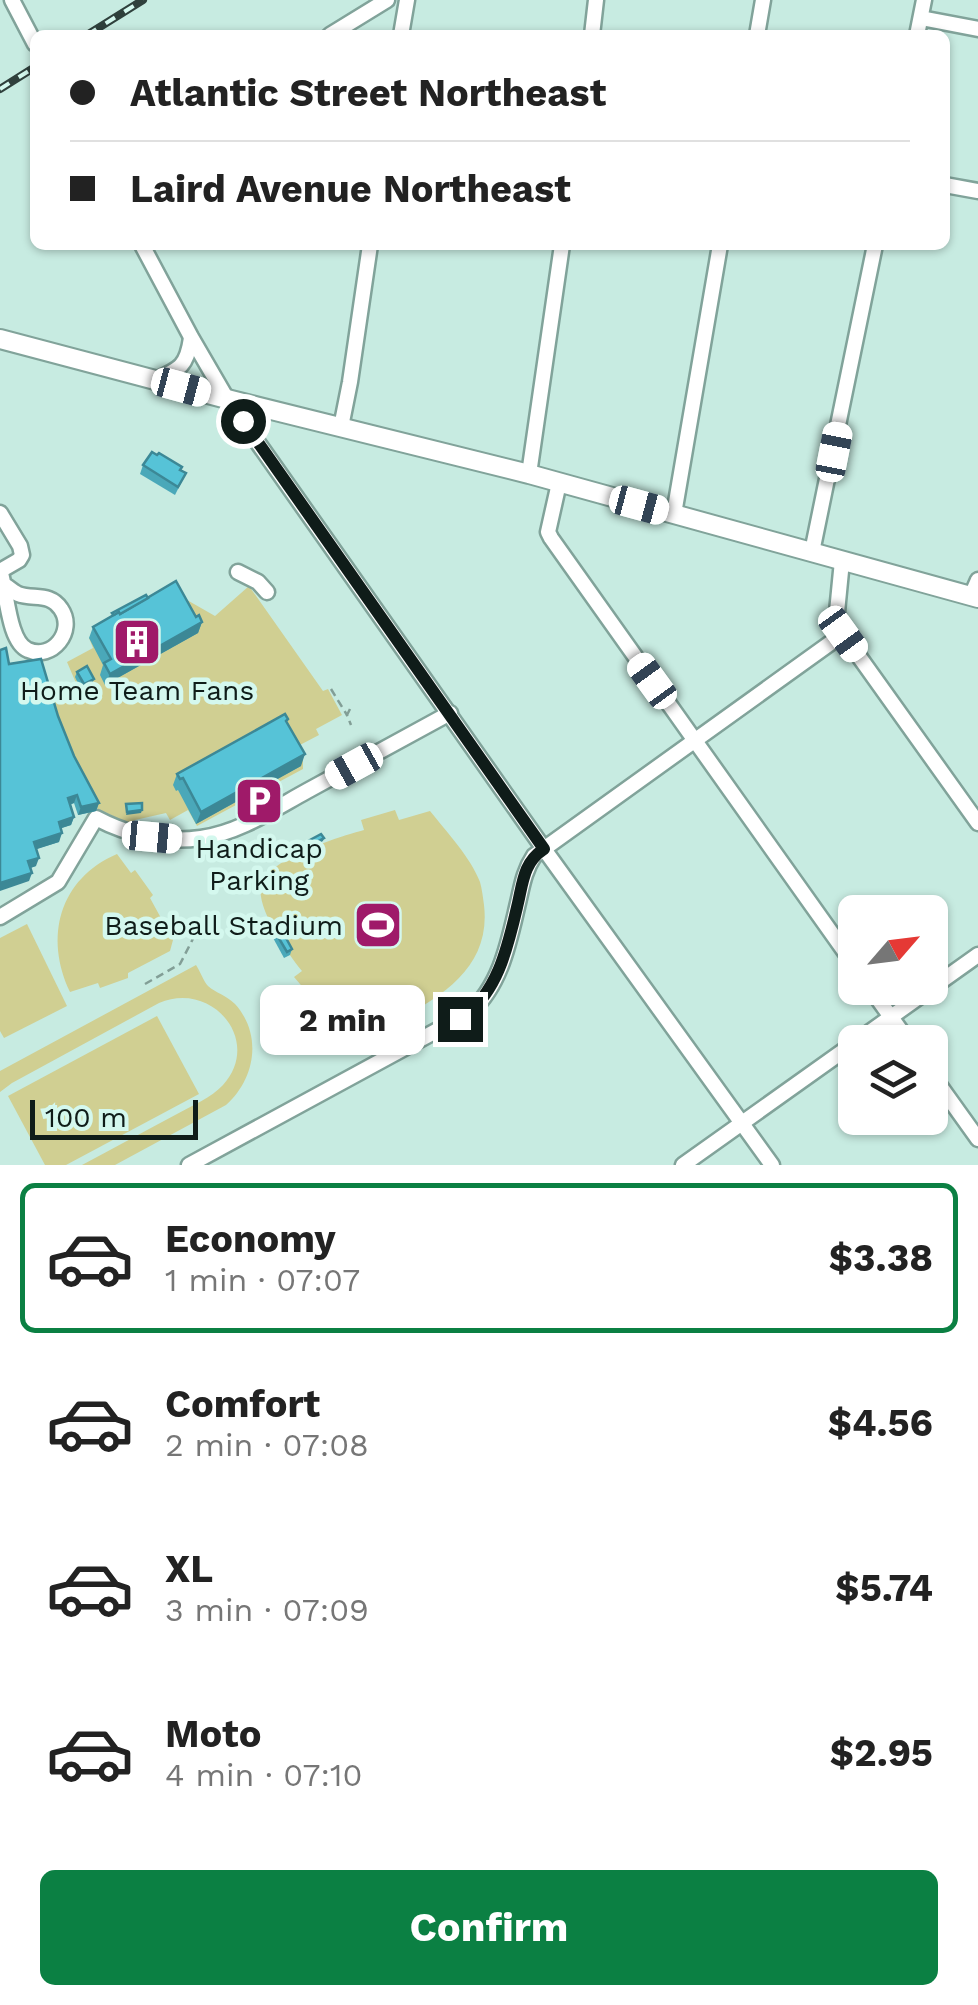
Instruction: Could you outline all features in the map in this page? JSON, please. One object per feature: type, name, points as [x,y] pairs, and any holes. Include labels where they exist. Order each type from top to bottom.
[{"type":"main road","points":[[0,339],[529,474],[842,561],[976,591]]},
{"type":"street","points":[[12,0],[30,34]]},
{"type":"street","points":[[338,30],[387,0]]},
{"type":"street","points":[[402,30],[407,0]]},
{"type":"street","points":[[593,30],[596,0]]},
{"type":"street","points":[[758,30],[763,0]]},
{"type":"street","points":[[918,30],[924,0]]},
{"type":"street","points":[[921,18],[978,29]]},
{"type":"street","points":[[950,186],[978,191]]},
{"type":"street","points":[[145,250],[227,399],[772,1165]]},
{"type":"street","points":[[340,427],[369,250]]},
{"type":"street","points":[[529,474],[561,250]]},
{"type":"street","points":[[674,514],[719,250]]},
{"type":"street","points":[[812,552],[874,250]]},
{"type":"street","points":[[156,380],[178,370],[185,362],[190,338]]},
{"type":"street","points":[[559,483],[550,538],[838,942]]},
{"type":"street","points":[[0,514],[22,555],[2,575]]},
{"type":"street","points":[[842,561],[837,612],[843,634],[978,823]]},
{"type":"street","points":[[238,572],[258,582],[267,592]]},
{"type":"street","points":[[2,575],[16,593],[49,598],[64,612],[64,633],[52,650],[31,652],[21,646],[12,626],[2,575]]},
{"type":"street","points":[[367,627],[382,617]]},
{"type":"street","points":[[189,1165],[476,1007],[493,983],[504,955],[527,866],[534,856],[843,634]]},
{"type":"street","points":[[400,673],[414,662]]},
{"type":"street","points":[[0,916],[58,882],[96,818],[152,837],[188,839],[218,834],[256,819],[450,714]]},
{"type":"street","points":[[683,1165],[978,955]]},
{"type":"street","points":[[882,1005],[897,1025]]},
{"type":"street","points":[[948,1097],[978,1139]]},
{"type":"path","points":[[331,689],[351,725]]},
{"type":"path","points":[[347,715],[350,709]]},
{"type":"path","points":[[145,984],[180,964],[198,931]]},
{"type":"shaded area","points":[[249,586],[323,691],[328,689],[342,715],[316,729],[319,735],[298,746],[303,769],[197,826],[188,810],[170,820],[166,813],[135,820],[132,825],[90,805],[46,700],[76,683],[67,662],[93,648],[89,638],[113,625],[180,599],[215,616]]},
{"type":"shaded area","name":"Baseball Stadium","points":[[395,810],[399,820],[430,811],[464,854],[481,885],[484,931],[476,954],[446,989],[426,1004],[360,1038],[327,998],[318,1005],[294,977],[302,971],[268,918],[261,886],[266,876],[290,858],[364,830],[361,820]]},
{"type":"shaded area","points":[[117,854],[153,895],[150,898],[173,940],[170,951],[128,973],[128,978],[100,988],[98,983],[70,992],[58,951],[62,912],[82,878]]},
{"type":"shaded area","points":[[27,924],[67,1006],[4,1038],[0,1031],[0,938]]},
{"type":"shaded area","points":[[196,965],[208,986],[228,998],[244,1016],[252,1043],[244,1083],[226,1105],[115,1165],[82,1165],[207,1098],[223,1085],[234,1068],[237,1050],[226,1019],[213,1007],[179,998],[159,1003],[0,1092],[0,1071]]},
{"type":"shaded area","points":[[157,1016],[199,1094],[66,1165],[45,1165],[8,1096]]},
{"type":"building","points":[[152,452],[182,467],[180,470],[186,473],[178,487],[143,465]]},
{"type":"building","name":"Home Team Fans","points":[[176,581],[202,622],[110,674],[104,663],[111,659],[93,627]]},
{"type":"building","points":[[146,595],[148,598],[120,614],[112,613]]},
{"type":"building","points":[[6,648],[9,664],[41,659],[74,756],[99,803],[81,807],[77,795],[68,798],[74,817],[59,822],[62,833],[34,842],[39,858],[28,861],[32,873],[0,883],[0,650]]},
{"type":"building","points":[[87,666],[94,679],[84,684],[77,672]]},
{"type":"building","points":[[75,685],[80,695],[69,701],[64,691]]},
{"type":"building","points":[[285,714],[305,754],[201,812],[177,774]]},
{"type":"building","points":[[142,803],[142,810],[127,812],[126,804]]},
{"type":"building","points":[[321,834],[324,838],[302,850],[299,846]]},
{"type":"building","points":[[280,927],[292,949],[287,952],[274,930]]},
{"type":"building","points":[[328,992],[337,1002],[320,1016],[311,1006]]},
{"type":"railway","points":[[95,30],[143,0]]},
{"type":"railway","points":[[0,89],[30,70]]},
{"type":"place","name":"Home Team Fans","points":[[137,642]]},
{"type":"place","name":"Handicap Parking","points":[[259,801]]},
{"type":"place","name":"Baseball Stadium","points":[[378,925]]},
{"type":"route","points":[[243,421],[544,849],[527,866],[511,934],[493,983],[476,1007],[460,1019]]}]
